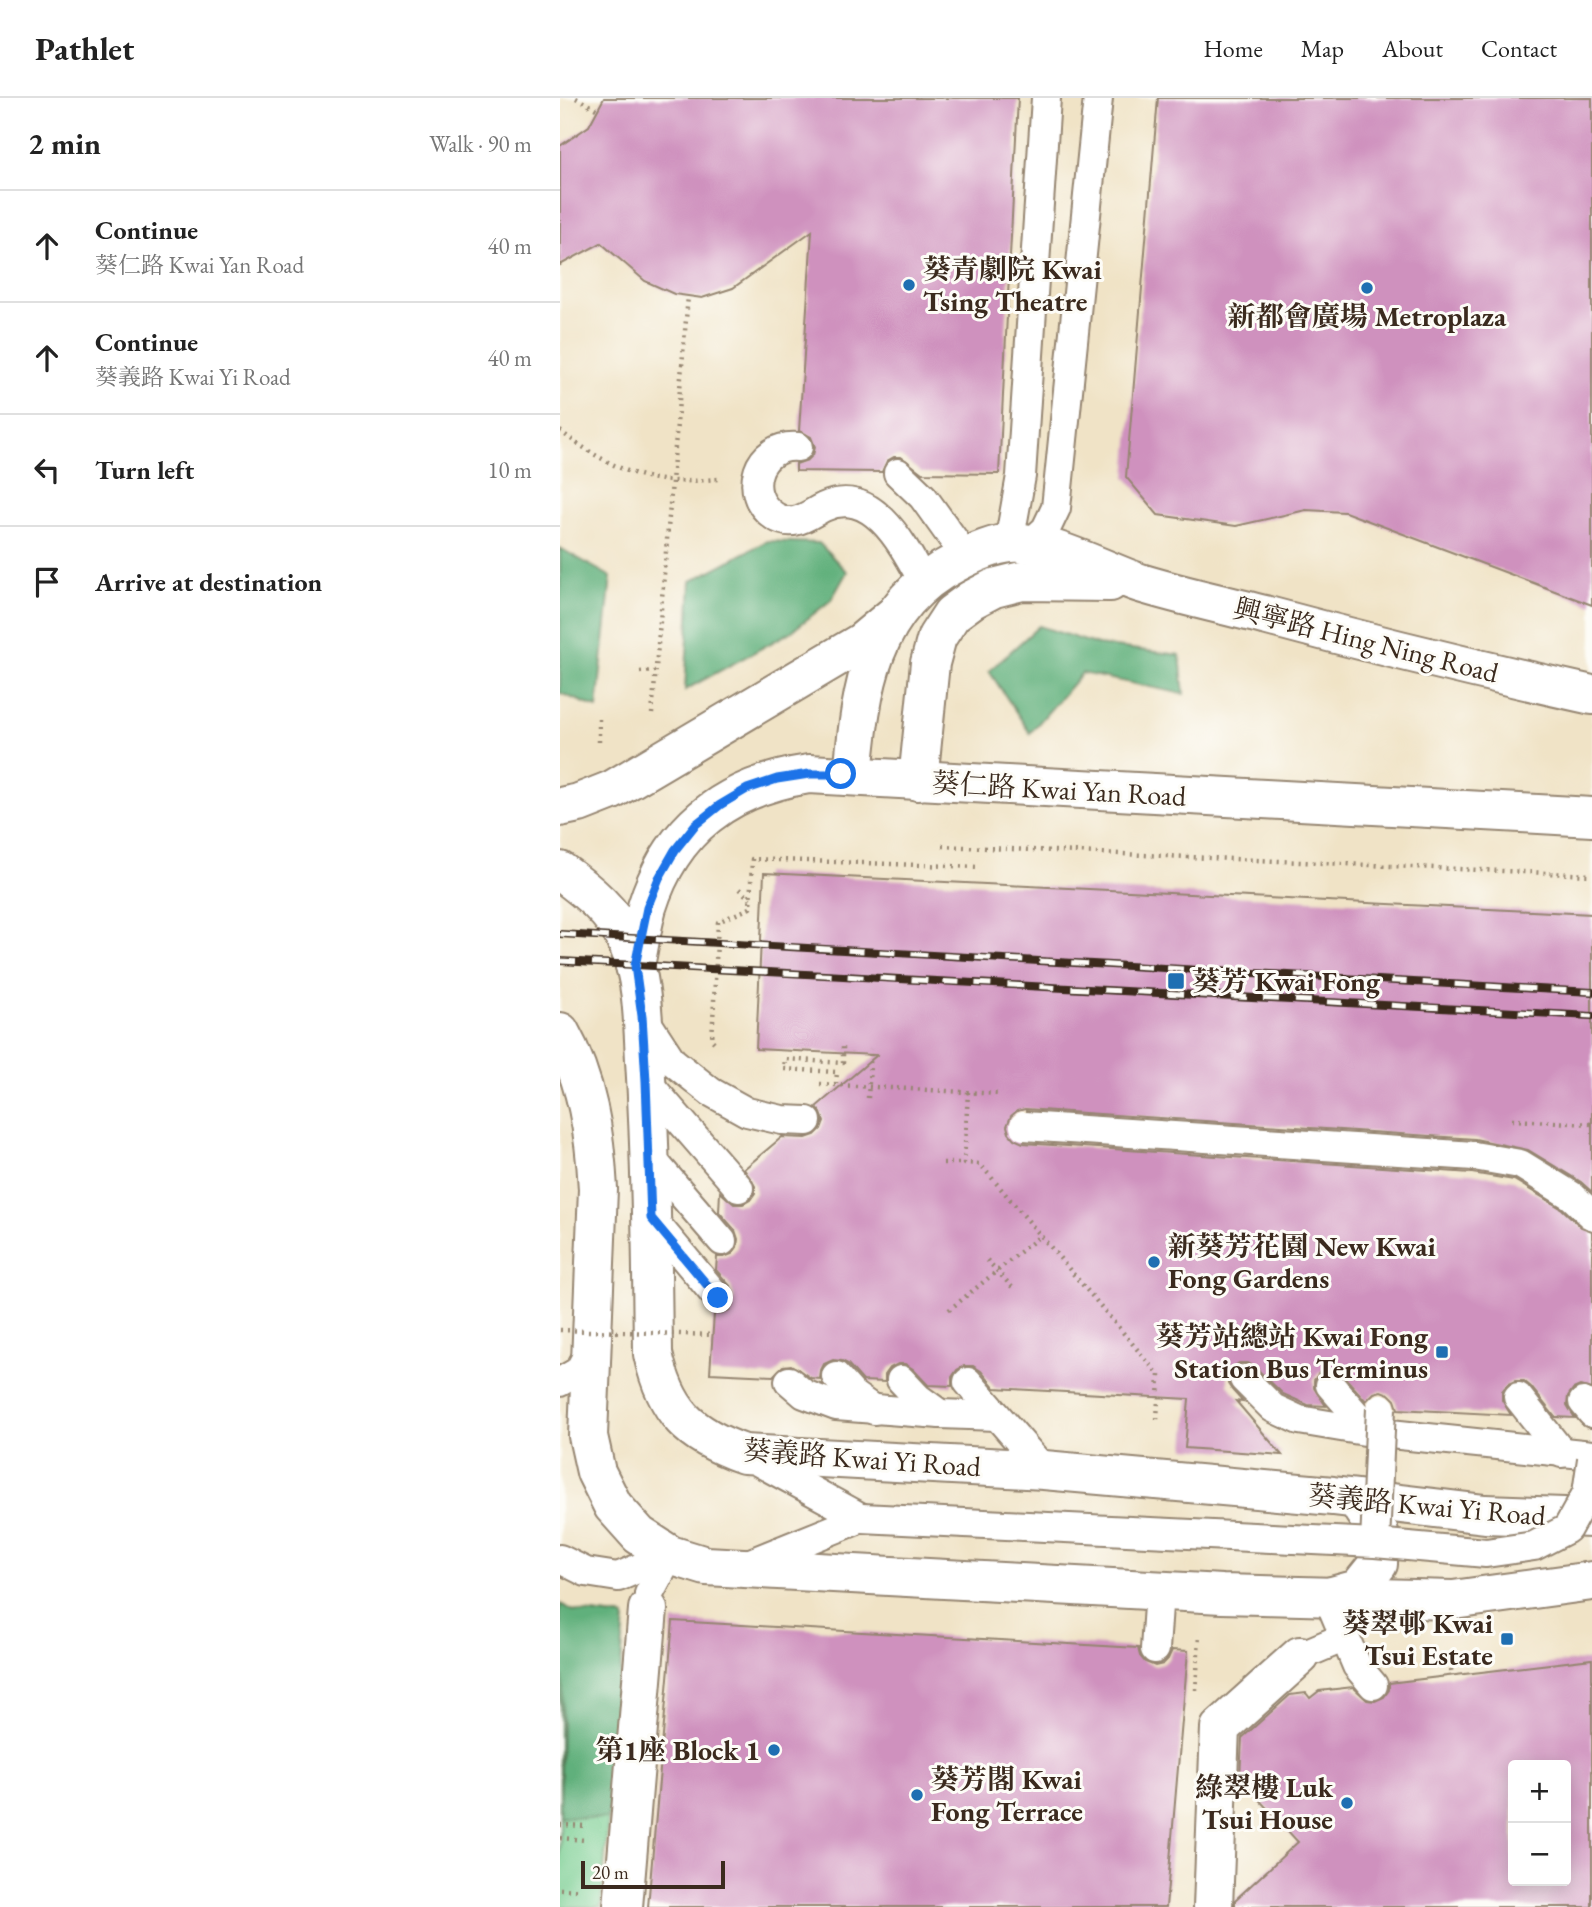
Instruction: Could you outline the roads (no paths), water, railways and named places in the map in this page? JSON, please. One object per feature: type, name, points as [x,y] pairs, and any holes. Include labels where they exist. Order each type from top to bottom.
[{"type":"street","points":[[560,807],[579,803],[612,790],[862,642],[941,570],[986,549],[1020,543]]},
{"type":"street","name":"興寧路 Hing Ning Road","points":[[1020,543],[1141,583],[1457,665],[1592,695]]},
{"type":"street","name":"興寧路 Hing Ning Road","points":[[918,781],[930,663],[937,637],[953,614],[971,600],[994,588],[1022,581],[1141,583]]},
{"type":"street","points":[[853,775],[858,722],[870,666],[878,643],[892,617]]},
{"type":"street","name":"葵仁路 Kwai Yan Road","points":[[635,966],[647,908],[659,878],[675,850],[695,825],[720,805],[747,789],[777,779],[809,774],[1592,817]]},
{"type":"street","name":"葵義路 Kwai Yi Road","points":[[560,871],[594,897],[606,910],[629,945],[635,966],[642,1016],[650,1157],[653,1354],[659,1382],[673,1408],[693,1429],[717,1445],[744,1454],[1044,1470],[1333,1496],[1485,1514],[1592,1518]]},
{"type":"street","points":[[560,1031],[583,1086],[597,1154],[598,1189],[576,1338],[588,1436],[596,1472],[613,1506],[639,1535],[670,1555],[706,1566],[1159,1591],[1328,1597],[1453,1600],[1592,1581]]},
{"type":"street","points":[[1328,1597],[1358,1589],[1378,1564],[1379,1533],[1362,1507],[1333,1496]]},
{"type":"street","points":[[623,1907],[648,1609]]},
{"type":"street","points":[[1213,1907],[1220,1728],[1300,1656]]},
{"type":"lane","points":[[1046,98],[1021,475],[1020,543],[1046,529],[1056,508],[1098,98]]},
{"type":"lane","points":[[798,447],[779,449],[768,455],[760,465],[755,489],[767,511],[777,518],[789,521],[801,520],[831,505],[852,503],[870,509],[886,522],[924,583]]},
{"type":"lane","points":[[898,473],[923,497],[965,557]]},
{"type":"lane","points":[[642,1016],[672,1061],[711,1092],[747,1112],[782,1120],[807,1121]]},
{"type":"lane","points":[[646,1081],[712,1158],[741,1181]]},
{"type":"lane","points":[[1024,1126],[1474,1156],[1520,1164],[1572,1196],[1592,1215]]},
{"type":"lane","points":[[650,1157],[722,1241]]},
{"type":"lane","points":[[651,1218],[718,1298]]},
{"type":"lane","points":[[560,1382],[579,1371],[576,1338]]},
{"type":"lane","points":[[836,1376],[853,1395],[874,1410]]},
{"type":"lane","points":[[738,1568],[862,1518],[1375,1543],[1486,1553],[1534,1546],[1567,1529],[1587,1493],[1592,1457],[1376,1420],[1299,1420],[1273,1408],[1244,1379]]},
{"type":"lane","points":[[901,1380],[918,1398],[940,1414]]},
{"type":"lane","points":[[789,1381],[804,1394],[836,1406],[998,1416]]},
{"type":"lane","points":[[968,1382],[1044,1470]]},
{"type":"lane","points":[[1330,1385],[1376,1420]]},
{"type":"lane","points":[[1518,1397],[1562,1452]]},
{"type":"lane","points":[[1375,1543],[1376,1420]]},
{"type":"lane","points":[[744,1454],[862,1518]]},
{"type":"lane","points":[[560,1559],[586,1572],[618,1577],[670,1555]]},
{"type":"lane","points":[[648,1609],[649,1594],[670,1555]]},
{"type":"lane","points":[[1155,1649],[1159,1591]]},
{"type":"lane","points":[[1328,1597],[1357,1666],[1373,1685]]},
{"type":"lane","points":[[1300,1656],[1345,1637]]},
{"type":"railway","points":[[560,934],[1592,992]]},
{"type":"railway","points":[[560,961],[1592,1016]]},
{"type":"place","name":"葵青劇院 Kwai Tsing Theatre","points":[[909,285]]},
{"type":"place","name":"新都會廣場 Metroplaza","points":[[1367,288]]},
{"type":"place","name":"葵芳 Kwai Fong","points":[[1176,981]]},
{"type":"place","name":"新葵芳花園 New Kwai Fong Gardens","points":[[1154,1262]]},
{"type":"place","name":"葵芳站總站 Kwai Fong Station Bus Terminus","points":[[1442,1352]]},
{"type":"place","name":"葵翠邨 Kwai Tsui Estate","points":[[1507,1639]]},
{"type":"place","name":"第1座 Block 1","points":[[774,1750]]},
{"type":"place","name":"葵芳閣 Kwai Fong Terrace","points":[[917,1795]]},
{"type":"place","name":"綠翠樓 Luk Tsui House","points":[[1347,1803]]}]
